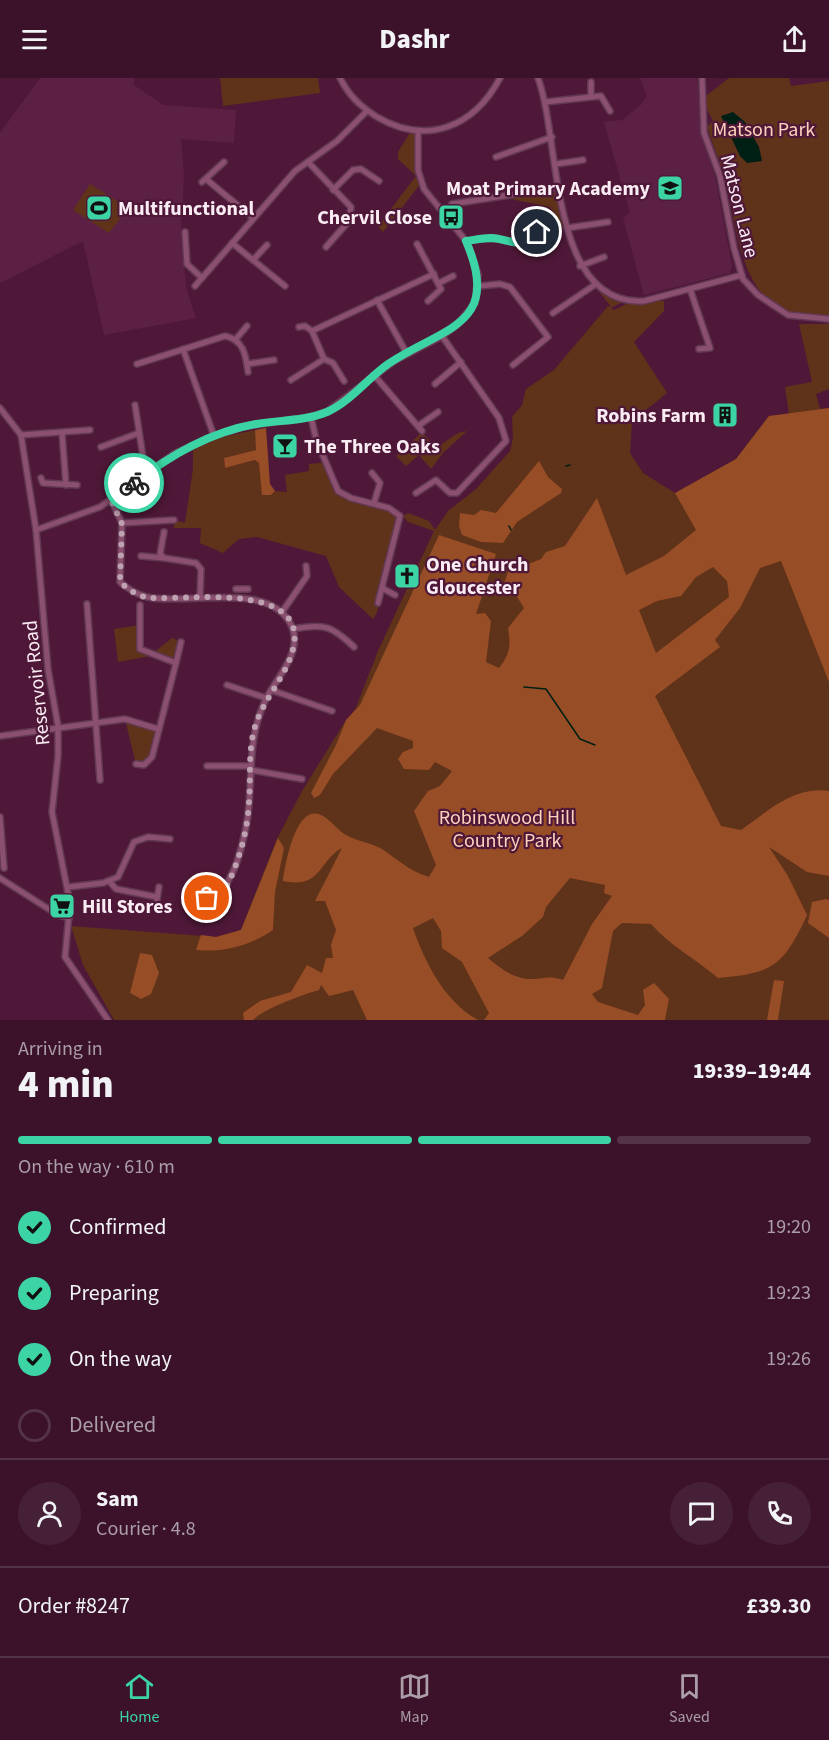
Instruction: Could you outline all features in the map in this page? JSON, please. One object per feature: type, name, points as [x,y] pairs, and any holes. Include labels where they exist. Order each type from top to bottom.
[{"type":"street","points":[[340,78],[351,98],[367,111],[394,127],[418,131],[449,126],[466,118],[486,100],[497,79]]},
{"type":"street","points":[[538,78],[552,137],[567,228],[580,266],[596,284],[614,296],[633,301],[741,275]]},
{"type":"street","name":"Matson Lane","points":[[702,78],[704,133],[720,176],[741,275],[758,295],[785,314],[812,319],[829,319]]},
{"type":"street","points":[[591,82],[591,96]]},
{"type":"street","points":[[545,102],[591,96],[605,98],[610,111]]},
{"type":"street","points":[[195,286],[295,171],[337,141],[367,111]]},
{"type":"street","points":[[36,530],[69,520],[111,500],[174,454],[214,436],[254,424],[311,417],[340,405],[374,375],[406,352],[442,336],[457,325],[475,303],[478,286],[474,261],[466,241],[424,189],[418,170],[418,131]]},
{"type":"street","points":[[496,157],[552,137]]},
{"type":"street","points":[[556,164],[583,160]]},
{"type":"street","points":[[225,162],[204,180],[253,218]]},
{"type":"street","points":[[308,162],[333,190],[347,201],[351,215],[349,221],[326,248]]},
{"type":"street","points":[[333,190],[353,170],[361,169],[379,181]]},
{"type":"street","points":[[452,204],[560,187]]},
{"type":"street","points":[[567,228],[608,222]]},
{"type":"street","points":[[185,232],[187,264],[202,278]]},
{"type":"street","points":[[466,241],[492,238],[515,244],[530,240],[537,232]]},
{"type":"street","points":[[232,243],[285,286]]},
{"type":"street","points":[[417,244],[441,289],[438,295],[428,301]]},
{"type":"street","points":[[254,260],[267,245]]},
{"type":"street","points":[[580,266],[604,257]]},
{"type":"street","points":[[312,331],[434,274]]},
{"type":"street","points":[[439,283],[453,276]]},
{"type":"street","points":[[478,286],[500,284],[510,287],[548,337],[513,366]]},
{"type":"street","points":[[553,313],[596,284]]},
{"type":"street","points":[[690,289],[710,348],[699,349]]},
{"type":"street","points":[[377,300],[406,352]]},
{"type":"street","points":[[236,339],[247,326]]},
{"type":"street","points":[[299,327],[304,326],[312,331],[324,359],[333,363],[344,381]]},
{"type":"street","points":[[416,493],[436,480],[450,493],[457,493],[506,441],[499,418],[442,336]]},
{"type":"street","points":[[137,364],[218,337],[236,339]]},
{"type":"street","points":[[236,339],[248,372]]},
{"type":"street","points":[[183,349],[214,436]]},
{"type":"street","points":[[291,380],[324,359]]},
{"type":"street","points":[[247,364],[274,360]]},
{"type":"street","points":[[435,384],[461,363]]},
{"type":"street","points":[[374,375],[420,429],[438,412]]},
{"type":"street","points":[[135,405],[143,458],[151,470]]},
{"type":"street","name":"Reservoir Road","points":[[0,408],[21,435],[36,530],[48,669],[58,726],[58,756],[52,812],[68,887],[69,918],[65,957],[108,1020]]},
{"type":"street","points":[[311,417],[316,439],[330,466],[334,486],[351,498],[374,503],[398,513],[401,521],[378,603]]},
{"type":"street","points":[[21,435],[90,430]]},
{"type":"street","points":[[62,433],[66,485]]},
{"type":"street","points":[[101,447],[140,433]]},
{"type":"street","points":[[372,474],[380,483],[374,503]]},
{"type":"street","points":[[41,477],[43,483],[77,485]]},
{"type":"street","points":[[111,500],[122,524],[120,582],[131,592],[150,598],[200,597],[256,600],[282,612],[293,629],[294,646],[289,661],[266,698],[254,729],[248,813],[243,843],[216,912]]},
{"type":"street","points":[[122,524],[174,520]]},
{"type":"street","points":[[164,532],[160,554],[164,558]]},
{"type":"street","points":[[141,556],[196,563],[201,569],[200,597]]},
{"type":"street","points":[[196,563],[200,557]]},
{"type":"street","points":[[282,612],[307,576],[306,566]]},
{"type":"street","points":[[382,588],[395,595]]},
{"type":"street","points":[[242,589],[242,599]]},
{"type":"street","points":[[87,604],[100,780]]},
{"type":"street","points":[[140,605],[140,650],[176,663]]},
{"type":"street","points":[[293,629],[316,624],[336,630],[354,647]]},
{"type":"street","points":[[136,764],[149,762],[181,642]]},
{"type":"street","points":[[227,685],[266,698]]},
{"type":"street","points":[[271,690],[332,711]]},
{"type":"street","points":[[0,736],[58,726],[125,719],[158,729]]},
{"type":"street","points":[[207,766],[251,768],[302,779]]},
{"type":"street","points":[[295,776],[298,770]]},
{"type":"street","points":[[0,817],[4,868]]},
{"type":"street","points":[[68,887],[110,882],[122,871],[134,842],[148,837],[170,839]]},
{"type":"street","points":[[0,878],[58,915],[69,918]]},
{"type":"street","points":[[110,882],[116,889],[158,897]]},
{"type":"street","points":[[156,906],[159,887]]},
{"type":"street","points":[[207,898],[219,901]]},
{"type":"shaded area","points":[[40,78],[134,78],[134,85],[163,105],[236,110],[234,143],[181,139],[184,175],[181,231],[186,288],[196,318],[104,335],[83,241],[0,283],[0,133]]},
{"type":"shaded area","name":"Moat Primary Academy","points":[[640,78],[697,78],[702,137],[715,176],[732,266],[730,273],[644,295],[623,218],[630,213],[604,122],[622,120],[641,105],[647,96]]},
{"type":"shaded area","points":[[733,112],[745,122],[759,147],[762,161],[747,163],[740,156],[721,116]]},
{"type":"green space","points":[[220,78],[318,78],[320,93],[223,106]]},
{"type":"green space","name":"Matson Park","points":[[729,78],[789,78],[791,86],[829,81],[829,318],[792,313],[776,306],[754,282],[747,267],[733,218],[730,202],[732,197],[708,130],[708,126],[713,121],[702,99]]},
{"type":"green space","points":[[411,131],[418,131],[419,175],[416,176],[398,159],[398,152]]},
{"type":"green space","points":[[416,176],[421,183],[383,232],[378,226]]},
{"type":"green space","name":"Multifunctional","points":[[90,184],[125,206],[120,219],[109,233],[73,210]]},
{"type":"green space","points":[[552,191],[558,194],[565,231],[550,207],[511,199],[491,200]]},
{"type":"green space","name":"Robinswood Hill Country Park","points":[[600,288],[627,300],[611,308],[614,310],[633,301],[633,304],[644,301],[664,301],[664,311],[634,342],[667,393],[632,421],[630,453],[643,473],[675,493],[736,459],[769,416],[789,414],[785,387],[812,382],[799,324],[829,324],[829,389],[816,394],[820,409],[829,408],[829,1020],[114,1020],[83,965],[71,926],[216,937],[241,930],[276,841],[302,791],[346,720],[355,710],[378,651],[434,531],[408,522],[403,516],[408,513],[429,521],[435,530],[448,511],[476,489],[510,451],[513,438],[512,417],[522,405],[526,389],[554,370],[608,306],[611,307],[597,289]]},
{"type":"green space","name":"Robinswood Hill Country Park","points":[[829,408],[829,682],[781,561],[760,568],[740,608],[715,640],[720,647],[655,696],[721,826],[741,830],[771,808],[793,796],[816,790],[829,791],[829,876],[807,872],[769,847],[788,876],[807,915],[783,956],[774,964],[752,974],[718,978],[666,939],[651,924],[622,923],[613,931],[602,988],[592,994],[598,1002],[638,1015],[645,1005],[643,990],[654,983],[669,999],[665,1020],[484,1020],[489,1013],[462,962],[442,948],[441,931],[433,918],[413,928],[424,955],[446,992],[466,1012],[478,1020],[367,1020],[353,990],[329,996],[321,985],[319,990],[275,1007],[253,1020],[244,1020],[243,1013],[260,1001],[291,992],[307,965],[322,973],[326,958],[333,958],[331,945],[336,930],[325,901],[315,901],[342,848],[334,853],[312,878],[296,882],[283,881],[289,849],[299,825],[306,817],[314,814],[323,816],[345,834],[382,849],[422,875],[429,877],[436,865],[414,811],[428,791],[440,786],[452,771],[435,762],[429,770],[404,769],[398,759],[403,752],[413,748],[413,741],[377,728],[333,774],[320,795],[314,798],[311,793],[346,720],[360,705],[439,535],[496,554],[476,614],[485,613],[491,621],[486,662],[499,668],[509,649],[508,628],[524,608],[514,592],[503,586],[508,572],[541,559],[546,552],[565,546],[597,498],[626,575],[664,556],[696,530],[675,493],[736,459],[769,416]],"holes":[[[713,567],[727,581],[729,597],[656,653],[639,610],[657,601],[681,596],[696,577]],[[570,878],[605,885],[604,893],[612,896],[592,924],[563,980],[550,977],[525,979],[502,969],[488,958],[522,936],[543,917],[546,907]]]},
{"type":"green space","points":[[266,428],[270,484],[275,491],[271,495],[262,495],[259,463],[255,460],[225,468],[224,458],[256,450],[255,430]]},
{"type":"green space","points":[[255,430],[257,450],[224,458],[225,468],[255,460],[260,463],[271,495],[275,491],[287,492],[285,475],[309,471],[309,464],[328,462],[338,491],[398,513],[377,613],[373,619],[339,587],[326,556],[257,537],[239,539],[223,553],[200,543],[201,528],[174,528],[174,520],[185,523],[193,469],[193,450],[217,438]]},
{"type":"green space","points":[[467,431],[443,453],[431,469],[419,455],[406,466],[396,456],[420,434],[424,434],[436,448],[458,433]]},
{"type":"green space","points":[[539,461],[548,477],[562,489],[561,493],[517,522],[503,543],[481,542],[462,535],[459,526],[460,513],[474,515],[481,510],[496,513]]},
{"type":"green space","points":[[140,625],[141,649],[152,654],[172,638],[181,642],[176,663],[156,655],[118,662],[114,629]]},
{"type":"green space","points":[[125,719],[158,729],[149,762],[136,764]]},
{"type":"green space","points":[[278,838],[284,848],[275,892],[273,930],[236,947],[196,950],[201,935],[216,937],[241,930]]},
{"type":"green space","points":[[829,900],[829,938],[808,923],[812,902]]},
{"type":"green space","points":[[140,953],[152,955],[159,973],[151,994],[141,999],[130,993]]},
{"type":"green space","points":[[774,980],[784,981],[778,1020],[767,1020]]},
{"type":"waterway","points":[[566,466],[570,465]]},
{"type":"waterway","points":[[509,526],[511,530]]},
{"type":"waterway","points":[[524,687],[546,689],[580,739],[595,745]]},
{"type":"way so far","points":[[134,483],[111,500],[122,524],[120,582],[131,592],[150,598],[200,597],[256,600],[282,612],[289,620],[295,638],[289,661],[266,698],[254,729],[251,744],[247,823],[236,865],[219,901],[207,898]]},
{"type":"place","name":"Moat Primary Academy","points":[[670,188]]},
{"type":"place","name":"Multifunctional","points":[[99,208]]},
{"type":"place","name":"Chervil Close","points":[[451,217]]},
{"type":"place","name":"Robins Farm","points":[[725,415]]},
{"type":"place","name":"The Three Oaks","points":[[285,446]]},
{"type":"place","name":"One Church Gloucester","points":[[407,576]]},
{"type":"place","name":"Hill Stores","points":[[62,906]]},
{"type":"route","points":[[134,483],[174,454],[198,442],[254,424],[311,417],[340,405],[377,372],[406,352],[442,336],[457,325],[470,310],[475,303],[478,274],[466,241],[492,238],[515,244],[530,240],[537,232]]}]
